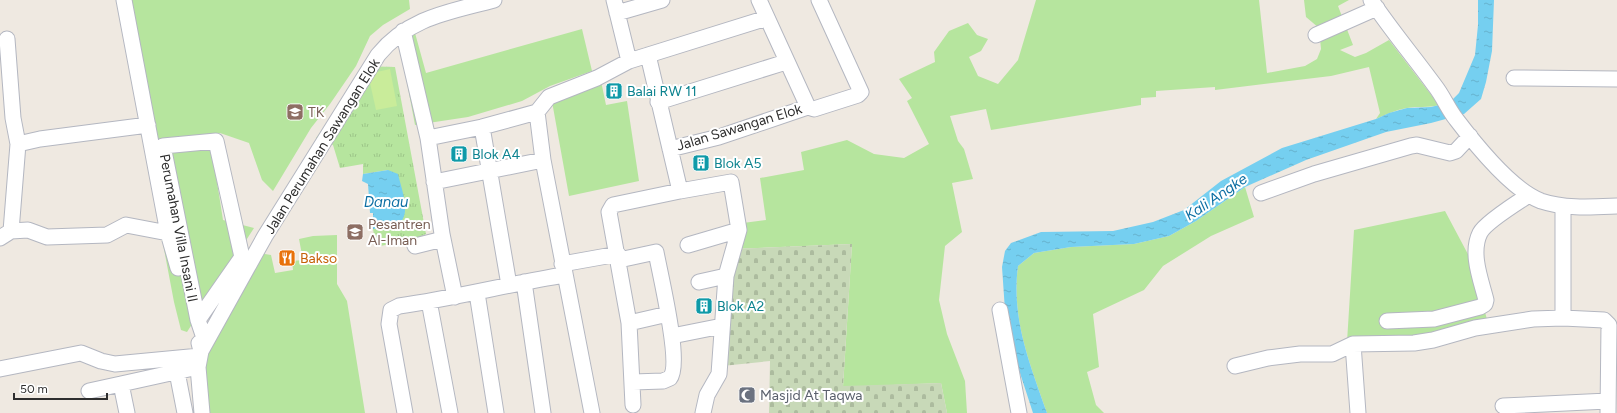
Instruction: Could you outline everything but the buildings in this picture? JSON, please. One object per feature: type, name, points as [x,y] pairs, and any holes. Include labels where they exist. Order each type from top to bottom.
[{"type":"street","points":[[124,0],[168,233],[201,354],[202,413]]},
{"type":"street","name":"Jalan Perumahan Sawangan Elok","points":[[201,354],[265,236],[369,68],[386,45],[403,31],[448,6],[494,0]]},
{"type":"street","points":[[629,61],[616,6],[662,0]]},
{"type":"street","name":"Jalan Sawangan Elok","points":[[670,149],[719,137],[808,108],[759,0]]},
{"type":"street","points":[[808,108],[814,109],[858,95],[861,92],[819,0]]},
{"type":"street","points":[[1316,35],[1374,4],[1470,136],[1498,168],[1529,195],[1541,201],[1563,206],[1617,206]]},
{"type":"street","points":[[428,138],[482,127],[537,112],[549,96],[597,78],[629,61],[767,18]]},
{"type":"street","points":[[403,31],[428,138],[443,240],[455,297]]},
{"type":"street","points":[[7,39],[13,118],[18,144],[5,234],[28,230],[47,237],[106,235],[126,226],[168,233]]},
{"type":"street","name":"Jalan Sawangan Elok","points":[[648,55],[680,191]]},
{"type":"street","points":[[658,102],[786,62]]},
{"type":"street","points":[[1514,78],[1617,78]]},
{"type":"street","points":[[537,112],[543,160],[592,413]]},
{"type":"street","points":[[18,144],[40,138],[148,124]]},
{"type":"street","points":[[482,127],[510,285]]},
{"type":"street","points":[[1261,193],[1314,174],[1411,146],[1418,145],[1450,153],[1456,151],[1470,136]]},
{"type":"street","name":"Perumahan Villa Insani II","points":[[198,320],[242,257],[216,141],[162,146],[198,320],[201,354]]},
{"type":"street","points":[[434,182],[543,160]]},
{"type":"street","points":[[633,405],[629,323],[619,257],[609,212],[610,208],[613,205],[732,182],[739,230],[726,276],[719,374],[707,395],[703,413]]},
{"type":"street","points":[[1387,321],[1434,319],[1480,308],[1485,304],[1486,300],[1476,253],[1480,234],[1487,225],[1529,195]]},
{"type":"street","points":[[1562,318],[1563,206]]},
{"type":"street","points":[[688,245],[739,230]]},
{"type":"street","points":[[415,246],[443,240]]},
{"type":"street","points":[[406,413],[389,324],[389,313],[399,306],[477,293],[524,282],[563,269],[619,257],[656,252],[672,336],[674,371],[670,378],[663,381],[633,382]]},
{"type":"street","points":[[698,282],[726,276]]},
{"type":"street","points":[[524,282],[543,413]]},
{"type":"street","points":[[477,293],[496,413]]},
{"type":"street","points":[[429,302],[450,413]]},
{"type":"street","points":[[1000,310],[1019,413]]},
{"type":"street","points":[[629,323],[668,314]]},
{"type":"street","points":[[1235,366],[1268,358],[1300,354],[1332,354],[1353,344],[1414,343],[1433,340],[1483,326],[1533,319],[1562,318],[1604,320],[1608,322],[1610,402],[1502,406]]},
{"type":"street","points":[[672,336],[722,326]]},
{"type":"street","points":[[1353,344],[1358,413]]},
{"type":"street","points":[[0,369],[81,353],[101,361],[116,364],[201,354]]},
{"type":"street","points":[[90,392],[177,372],[201,354]]},
{"type":"street","points":[[177,372],[185,413]]},
{"type":"street","points":[[121,384],[127,413]]},
{"type":"green space","points":[[120,0],[409,0],[410,9],[383,25],[370,36],[356,66],[330,104],[311,128],[273,191],[262,180],[249,143],[220,133],[145,144]]},
{"type":"green space","points":[[1036,0],[1259,0],[1267,73],[1305,66],[1317,59],[1321,49],[1319,28],[1306,17],[1304,0],[1349,0],[1338,6],[1353,45],[1340,50],[1355,57],[1366,53],[1389,40],[1439,105],[1411,107],[1391,112],[1376,119],[1380,113],[1369,67],[1331,76],[1215,90],[1215,87],[1156,91],[1156,97],[1141,98],[1141,105],[991,130],[986,109],[950,116],[958,141],[964,149],[973,179],[952,183],[962,232],[945,246],[939,300],[947,334],[965,381],[967,413],[947,413],[941,383],[843,387],[852,244],[731,249],[735,224],[766,220],[760,178],[804,170],[801,152],[847,140],[874,154],[904,158],[929,144],[907,101],[912,98],[899,79],[935,62],[934,52],[949,31],[968,23],[977,35],[988,39],[981,51],[969,57],[978,76],[998,84],[1018,60]]},
{"type":"green space","points":[[412,22],[426,73],[582,29],[592,71],[550,86],[522,101],[468,117],[415,125],[398,35]]},
{"type":"green space","points":[[362,66],[395,67],[426,234],[417,238],[376,247],[373,229],[396,225],[388,170],[363,174],[363,164],[340,168],[333,145],[316,138],[335,113]]},
{"type":"green space","points":[[390,69],[397,106],[376,110],[368,74]]},
{"type":"green space","points":[[601,81],[606,105],[627,101],[639,181],[569,196],[551,96]]},
{"type":"green space","points":[[211,144],[223,220],[254,228],[187,332],[181,330],[174,302],[146,154]]},
{"type":"green space","points":[[1245,187],[1254,217],[1211,236],[1163,266],[1144,290],[1093,314],[1099,367],[1087,372],[1096,405],[1104,413],[1047,413],[1029,359],[1020,323],[1017,304],[1018,266],[1034,253],[1071,247],[1134,244],[1169,236],[1196,221]]},
{"type":"green space","points":[[1445,211],[1470,258],[1488,323],[1428,338],[1347,342],[1354,230]]},
{"type":"green space","points":[[337,235],[337,284],[347,301],[365,413],[199,413],[189,356],[253,252],[271,255],[275,273],[293,270],[292,261],[303,260],[299,239],[313,236]]},
{"type":"green space","points":[[852,244],[843,386],[941,383],[947,413],[769,413],[770,361],[722,366],[731,249]]},
{"type":"water","name":"Kali Angke","points":[[1478,0],[1494,0],[1492,51],[1481,99],[1464,114],[1431,123],[1386,132],[1306,160],[1245,187],[1196,221],[1169,236],[1134,244],[1071,247],[1034,253],[1018,266],[1017,304],[1020,323],[1029,359],[1047,413],[1033,413],[1010,348],[1006,325],[1002,267],[1005,251],[1011,243],[1041,232],[1113,231],[1153,222],[1184,210],[1221,181],[1282,148],[1376,119],[1389,113],[1407,108],[1431,107],[1453,99],[1459,93],[1475,55],[1478,25]]},
{"type":"water","name":"Danau","points":[[388,170],[398,174],[405,202],[404,216],[401,222],[395,225],[373,229],[373,213],[370,213],[368,184],[362,181],[363,174]]},
{"type":"place","name":"Balai RW 11","points":[[614,91]]},
{"type":"place","name":"TK","points":[[295,112]]},
{"type":"place","name":"Blok A4","points":[[459,154]]},
{"type":"place","name":"Blok A5","points":[[701,163]]},
{"type":"place","name":"Pesantren Al-Iman","points":[[355,232]]},
{"type":"place","name":"Bakso","points":[[287,258]]},
{"type":"place","name":"Blok A2","points":[[704,306]]},
{"type":"place","name":"Masjid At Taqwa","points":[[747,395]]}]
